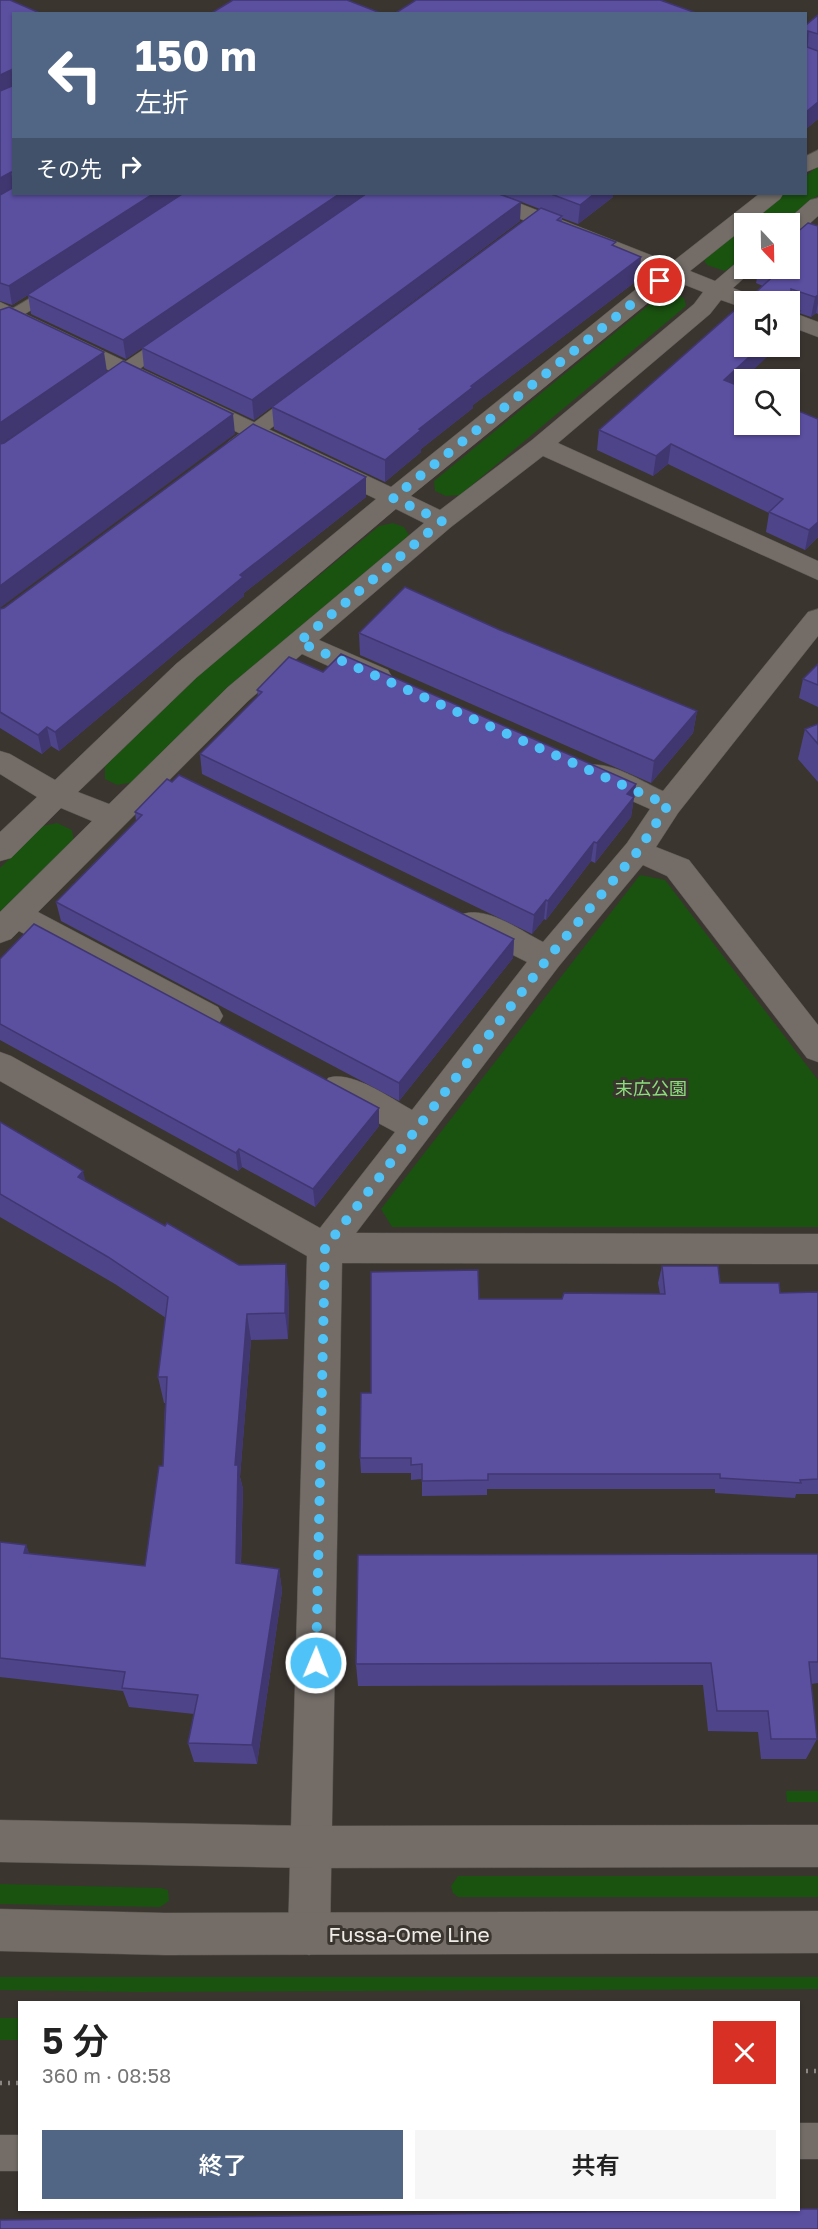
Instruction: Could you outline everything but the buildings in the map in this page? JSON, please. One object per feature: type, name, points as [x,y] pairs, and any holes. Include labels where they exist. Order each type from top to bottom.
[{"type":"street","points":[[481,195],[734,297]]},
{"type":"street","points":[[0,850],[186,671],[393,498],[771,195]]},
{"type":"street","points":[[800,227],[818,205]]},
{"type":"street","points":[[228,1027],[8,923],[114,818],[173,775],[238,694],[442,521],[541,445],[702,309],[717,290],[734,276]]},
{"type":"street","points":[[4,316],[126,370],[442,521]]},
{"type":"street","points":[[800,323],[818,330]]},
{"type":"street","points":[[541,445],[818,571]]},
{"type":"street","points":[[309,1934],[325,1248],[548,958],[638,851],[668,805],[818,618]]},
{"type":"street","points":[[299,642],[407,690]]},
{"type":"street","points":[[0,761],[57,795],[114,818]]},
{"type":"street","points":[[570,762],[668,805]]},
{"type":"street","points":[[638,851],[678,868],[818,1049]]},
{"type":"street","points":[[452,911],[548,958]]},
{"type":"street","points":[[0,1065],[325,1248],[818,1249]]},
{"type":"street","points":[[312,1072],[418,1129]]},
{"type":"street","points":[[0,1841],[312,1847],[818,1846]]},
{"type":"street","name":"Fussa-Ome Line","points":[[0,1930],[165,1934],[818,1932]]},
{"type":"lane","points":[[521,232],[540,218]]},
{"type":"lane","points":[[4,316],[72,277]]},
{"type":"lane","points":[[87,397],[185,329]]},
{"type":"lane","points":[[217,459],[312,389]]},
{"type":"lane","points":[[800,2141],[818,2140]]},
{"type":"lane","points":[[0,2153],[18,2153]]},
{"type":"path","points":[[800,2071],[818,2071]]},
{"type":"path","points":[[0,2083],[18,2083]]},
{"type":"green space","points":[[818,166],[818,195],[796,213],[761,213],[783,195],[807,195],[807,175]]},
{"type":"green space","points":[[734,235],[734,264],[725,271],[707,265],[704,260]]},
{"type":"green space","points":[[676,294],[684,298],[686,306],[460,495],[446,496],[435,491],[434,481],[661,295]]},
{"type":"green space","points":[[393,523],[404,527],[409,535],[134,782],[117,785],[105,779],[105,766],[201,673],[379,526]]},
{"type":"green space","points":[[57,823],[72,830],[74,841],[0,915],[0,868],[43,826]]},
{"type":"green space","name":"末広公園","points":[[640,875],[665,880],[818,1080],[818,1227],[392,1227],[381,1209]]},
{"type":"green space","points":[[786,1791],[818,1791],[818,1802],[787,1802]]},
{"type":"green space","points":[[458,1876],[818,1876],[818,1897],[458,1897],[453,1893],[451,1886]]},
{"type":"green space","points":[[0,1884],[161,1888],[168,1890],[169,1901],[160,1907],[0,1904]]},
{"type":"green space","points":[[0,1977],[818,1977],[818,1989],[139,1992],[0,1990]]},
{"type":"green space","points":[[0,2018],[18,2018],[18,2040],[0,2040]]},
{"type":"route","points":[[316,1663],[325,1248],[548,958],[638,851],[668,805],[299,642],[442,521],[393,498],[660,281]]}]
